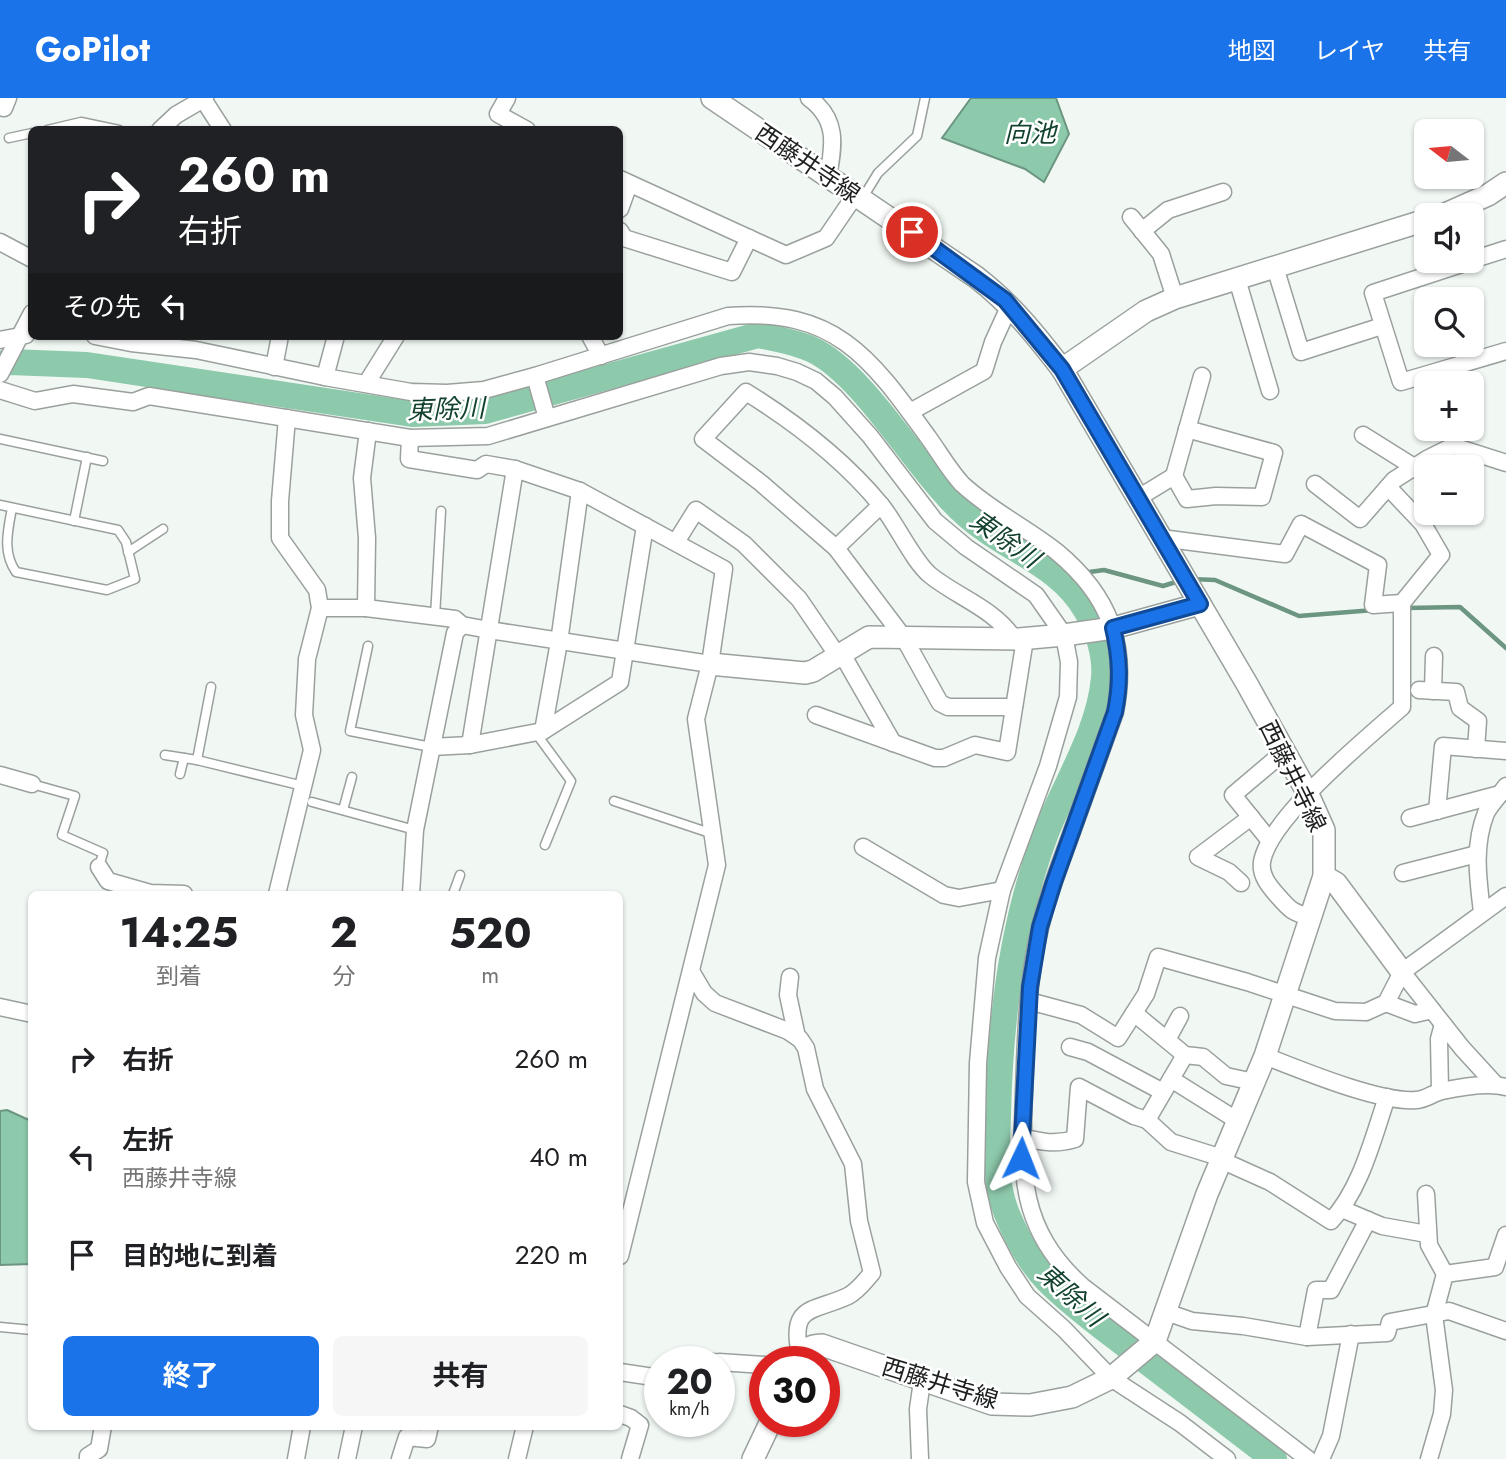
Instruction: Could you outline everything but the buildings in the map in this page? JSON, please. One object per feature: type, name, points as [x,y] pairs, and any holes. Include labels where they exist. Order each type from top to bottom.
[{"type":"main road","name":"西藤井寺線","points":[[712,98],[976,277],[1010,305],[1062,369],[1284,751],[1324,830],[1324,876],[1312,918],[1265,1056],[1207,1194],[1155,1341],[1117,1374],[1072,1397],[1030,1405],[992,1404],[840,1351]]},
{"type":"main road","points":[[1471,203],[1506,183]]},
{"type":"main road","points":[[1062,369],[1146,311],[1175,298],[1414,224]]},
{"type":"main road","points":[[710,664],[805,673],[813,671],[869,637],[1020,639],[1063,635],[1113,628],[1200,604]]},
{"type":"main road","points":[[1324,876],[1336,883],[1402,972]]},
{"type":"main road","points":[[752,1459],[763,1437]]},
{"type":"street","points":[[0,103],[4,108],[8,98]]},
{"type":"street","points":[[507,98],[498,114],[520,126]]},
{"type":"street","points":[[809,98],[818,104],[830,124],[834,147],[828,176]]},
{"type":"street","points":[[164,126],[176,115],[204,99],[221,126]]},
{"type":"street","points":[[624,181],[786,255],[827,238],[859,197]]},
{"type":"street","points":[[1142,231],[1168,210],[1223,192]]},
{"type":"street","points":[[1130,218],[1161,254],[1175,298]]},
{"type":"street","points":[[623,236],[732,272],[748,238]]},
{"type":"street","points":[[0,242],[28,257]]},
{"type":"street","points":[[1484,257],[1506,249]]},
{"type":"street","points":[[1275,267],[1301,352],[1382,326]]},
{"type":"street","points":[[1434,273],[1373,293],[1401,382],[1506,351]]},
{"type":"street","points":[[1237,279],[1270,391]]},
{"type":"street","points":[[910,412],[984,371],[993,342],[1010,305]]},
{"type":"street","points":[[113,340],[196,350],[411,392],[447,393],[484,390],[535,380],[728,316],[752,314],[777,316],[821,327],[849,343],[870,362],[961,482],[995,510],[1056,551],[1081,574],[1100,601],[1113,628],[1120,658],[1120,686],[1115,712],[1054,882],[1040,927],[1031,973],[1021,1158],[1026,1192],[1035,1221],[1049,1250],[1082,1286],[1308,1459]]},
{"type":"street","points":[[0,374],[28,320]]},
{"type":"street","points":[[274,366],[279,340]]},
{"type":"street","points":[[325,377],[335,340]]},
{"type":"street","points":[[366,384],[394,340]]},
{"type":"street","points":[[592,340],[601,356]]},
{"type":"street","points":[[0,390],[35,401],[73,394],[133,402],[149,396],[410,438],[488,436],[546,415],[721,366],[749,362],[797,372],[835,397],[870,436],[935,521],[966,547],[1036,595],[1063,635],[1069,662],[1068,697],[1048,766],[1002,890],[988,958],[978,1063],[976,1182],[985,1223],[1027,1296],[1117,1374],[1227,1459]]},
{"type":"street","points":[[1138,498],[1174,476],[1202,376]]},
{"type":"street","points":[[535,380],[546,415]]},
{"type":"street","points":[[816,715],[935,758],[944,758],[975,745],[1007,752],[1014,707],[1020,639],[1006,626],[928,573],[881,505],[838,460],[794,422],[746,392],[703,439],[761,483],[836,548],[904,638],[940,703],[948,707],[1014,707]]},
{"type":"street","points":[[278,891],[312,750],[304,715],[307,659],[320,608],[317,590],[280,538],[280,501],[287,418]]},
{"type":"street","points":[[1174,476],[1187,499],[1216,496],[1262,497],[1274,453],[1187,429]]},
{"type":"street","points":[[366,608],[367,538],[362,478],[368,432]]},
{"type":"street","points":[[1315,484],[1360,519],[1394,480],[1414,467],[1363,435]]},
{"type":"street","points":[[410,438],[409,459],[477,470],[486,464],[515,469],[580,491],[724,569],[710,664],[696,719],[717,865],[623,1244]]},
{"type":"street","points":[[1436,455],[1453,446],[1481,455]]},
{"type":"street","points":[[1484,456],[1506,463]]},
{"type":"street","points":[[470,745],[515,469]]},
{"type":"street","points":[[1312,918],[1291,912],[1268,885],[1262,871],[1262,860],[1270,841],[1307,792],[1402,707],[1402,603],[1441,555],[1423,524],[1388,487]]},
{"type":"street","points":[[539,732],[559,642],[580,491]]},
{"type":"street","points":[[836,548],[881,505]]},
{"type":"street","points":[[676,542],[696,510],[744,544],[799,599],[840,655],[893,743]]},
{"type":"street","points":[[1161,538],[1285,554],[1301,524],[1378,565],[1373,605],[1402,603]]},
{"type":"street","points":[[431,747],[470,745],[539,732],[620,682],[645,526]]},
{"type":"street","points":[[320,608],[366,608],[435,617],[455,620],[461,625],[559,642],[710,664]]},
{"type":"street","points":[[411,891],[415,830],[455,633],[461,625]]},
{"type":"street","points":[[1434,656],[1426,691],[1456,692],[1460,708],[1478,722],[1476,749]]},
{"type":"street","points":[[1437,811],[1443,746],[1506,751]]},
{"type":"street","points":[[1270,841],[1233,795],[1284,751]]},
{"type":"street","points":[[0,775],[32,784]]},
{"type":"street","points":[[1410,818],[1503,790]]},
{"type":"street","points":[[1482,912],[1477,843],[1487,811],[1503,790]]},
{"type":"street","points":[[1241,883],[1229,872],[1198,857],[1251,817]]},
{"type":"street","points":[[863,847],[944,895],[959,898],[1002,890]]},
{"type":"street","points":[[1403,873],[1477,854]]},
{"type":"street","points":[[103,881],[142,891]]},
{"type":"street","points":[[1029,1001],[1081,1015],[1118,1038],[1146,994],[1158,957],[1335,1011],[1366,1012],[1387,1003],[1402,972],[1506,896]]},
{"type":"street","points":[[691,971],[704,993],[715,1003],[767,1021],[797,1037],[806,1048],[815,1089],[853,1164],[859,1221],[872,1273],[848,1296],[816,1306],[804,1313],[798,1322],[797,1346]]},
{"type":"street","points":[[1402,972],[1443,1024],[1500,1085]]},
{"type":"street","points":[[790,977],[788,995],[797,1037]]},
{"type":"street","points":[[1387,1003],[1415,1014],[1432,1010]]},
{"type":"street","points":[[0,1007],[28,1013]]},
{"type":"street","points":[[1134,1013],[1185,1055],[1203,1058],[1226,1076],[1254,1082]]},
{"type":"street","points":[[1167,1040],[1180,1016]]},
{"type":"street","points":[[1440,1091],[1439,1039],[1443,1024]]},
{"type":"street","points":[[1070,1047],[1167,1085],[1238,1121]]},
{"type":"street","points":[[1147,1120],[1185,1055]]},
{"type":"street","points":[[1265,1056],[1328,1080],[1387,1097],[1417,1100],[1440,1091],[1500,1085]]},
{"type":"street","points":[[1022,1137],[1059,1144],[1075,1139],[1079,1087],[1147,1120],[1171,1142],[1222,1159],[1270,1182],[1331,1221],[1342,1209],[1356,1180],[1387,1097]]},
{"type":"street","points":[[1426,1194],[1429,1245],[1445,1274],[1434,1315],[1444,1390],[1443,1413],[1429,1459]]},
{"type":"street","points":[[1342,1209],[1382,1226],[1427,1234]]},
{"type":"street","points":[[1307,1337],[1316,1290],[1331,1290],[1368,1220]]},
{"type":"street","points":[[1445,1274],[1500,1269],[1506,1235]]},
{"type":"street","points":[[1166,1311],[1192,1321],[1307,1337],[1387,1333],[1390,1322],[1449,1311],[1506,1331]]},
{"type":"street","points":[[1321,1459],[1331,1436],[1351,1334]]},
{"type":"street","points":[[623,1372],[644,1376]]},
{"type":"street","points":[[920,1459],[918,1409],[922,1381]]},
{"type":"street","points":[[623,1414],[640,1425],[630,1459]]},
{"type":"street","points":[[88,1459],[88,1456],[99,1449],[102,1430]]},
{"type":"street","points":[[296,1459],[301,1430]]},
{"type":"street","points":[[347,1459],[353,1430]]},
{"type":"street","points":[[400,1459],[407,1437],[427,1439],[429,1430]]},
{"type":"street","points":[[517,1459],[524,1430]]},
{"type":"lane","points":[[859,197],[878,173],[917,136],[925,98]]},
{"type":"lane","points":[[64,126],[81,122],[100,126]]},
{"type":"lane","points":[[9,138],[28,134]]},
{"type":"lane","points":[[0,439],[103,461]]},
{"type":"lane","points":[[74,521],[87,457]]},
{"type":"lane","points":[[0,505],[118,530],[126,542],[135,579],[107,590],[16,572],[9,563],[6,540],[12,508]]},
{"type":"lane","points":[[435,617],[442,511]]},
{"type":"lane","points":[[128,552],[163,528]]},
{"type":"lane","points":[[368,646],[350,731],[431,747]]},
{"type":"lane","points":[[197,760],[211,687]]},
{"type":"lane","points":[[539,732],[571,781],[545,845]]},
{"type":"lane","points":[[165,755],[197,760],[303,786]]},
{"type":"lane","points":[[180,775],[184,758]]},
{"type":"lane","points":[[342,810],[352,778]]},
{"type":"lane","points":[[32,784],[75,796],[61,835],[103,853],[103,881]]},
{"type":"lane","points":[[614,801],[713,834]]},
{"type":"lane","points":[[312,802],[415,830]]},
{"type":"lane","points":[[454,891],[460,875]]},
{"type":"lane","points":[[0,1326],[28,1330]]},
{"type":"water","name":"向池","points":[[971,98],[1056,98],[1069,134],[1044,182],[1025,169],[942,138]]},
{"type":"water","points":[[7,1110],[28,1120],[28,1264],[0,1265],[0,1111]]},
{"type":"waterway","name":"東除川","points":[[0,364],[10,362],[87,365],[412,414],[485,411],[758,335],[813,350],[848,376],[959,508],[980,526],[1066,584],[1090,618],[1102,652],[1104,678],[1095,718],[1046,833],[1024,901],[1016,936],[1005,1007],[999,1079],[998,1178],[1007,1214],[1030,1258],[1058,1291],[1274,1459]]},
{"type":"waterway","points":[[1082,573],[1104,570],[1163,586],[1179,581]]},
{"type":"waterway","points":[[1062,578],[1074,575]]},
{"type":"waterway","points":[[1191,579],[1215,580],[1299,616],[1374,610]]},
{"type":"waterway","points":[[1407,608],[1460,607],[1506,648]]},
{"type":"route","points":[[912,232],[1005,300],[1046,348],[1062,369],[1200,604],[1113,628],[1120,658],[1120,686],[1115,712],[1054,882],[1040,927],[1031,973],[1021,1158]]}]
